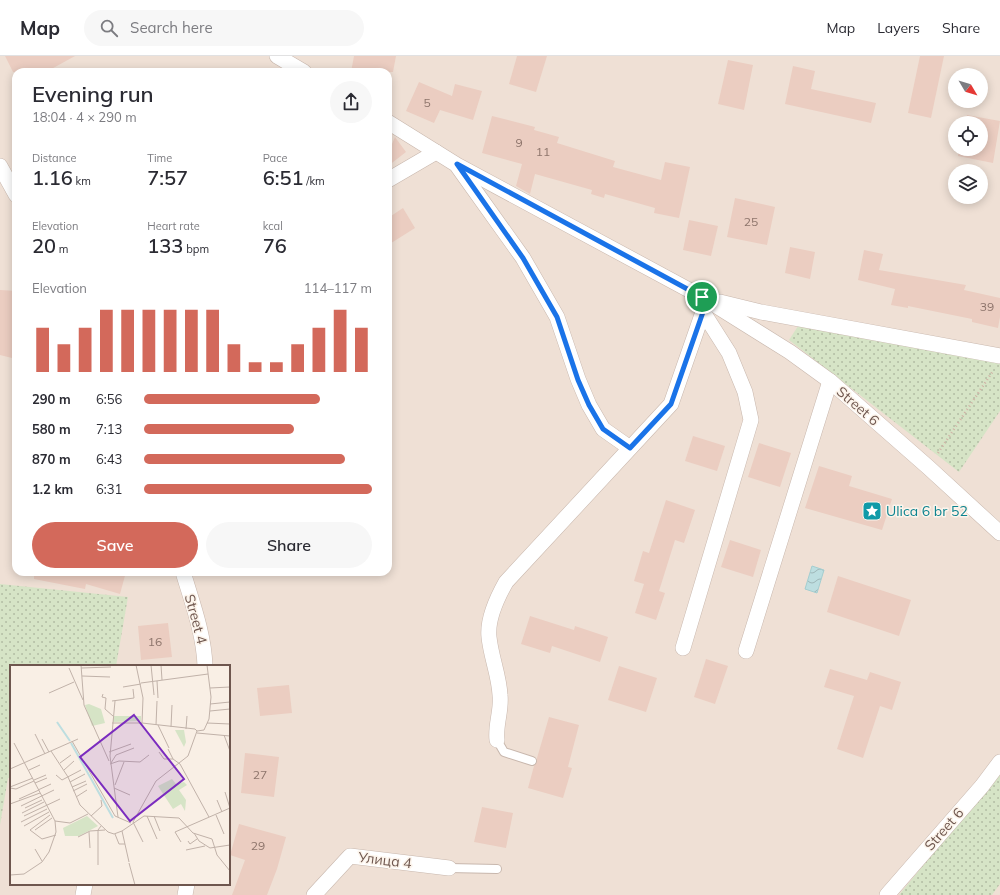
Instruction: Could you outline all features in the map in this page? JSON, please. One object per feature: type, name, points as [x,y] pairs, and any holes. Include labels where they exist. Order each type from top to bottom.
[{"type":"street","points":[[277,56],[297,68]]},
{"type":"street","name":"Street 6","points":[[392,124],[457,164],[702,297],[757,329],[830,381],[928,467],[1000,533]]},
{"type":"street","points":[[392,178],[436,152]]},
{"type":"street","points":[[457,164],[523,258],[557,317],[578,380],[589,405],[603,429],[630,448]]},
{"type":"street","points":[[0,166],[12,188]]},
{"type":"street","points":[[497,740],[496,733],[501,713],[500,694],[489,636],[497,598],[506,582],[671,404],[703,312],[702,297]]},
{"type":"street","name":"Street 6","points":[[702,297],[761,312],[998,361]]},
{"type":"street","points":[[684,648],[751,420],[745,392],[729,353],[703,312]]},
{"type":"street","points":[[746,651],[830,381]]},
{"type":"street","name":"Street 4","points":[[184,576],[197,616],[206,665]]},
{"type":"street","name":"Street 6","points":[[887,895],[982,786],[1000,762]]},
{"type":"street","name":"Улица 4","points":[[314,895],[350,856],[449,868]]},
{"type":"street","points":[[83,895],[85,885]]},
{"type":"street","points":[[186,895],[187,885]]},
{"type":"lane","points":[[497,740],[504,752],[532,761]]},
{"type":"lane","points":[[449,868],[496,869]]},
{"type":"path","points":[[928,467],[998,361]]},
{"type":"shaded area","points":[[0,56],[1000,56],[1000,895],[0,895]]},
{"type":"green space","points":[[800,323],[1000,363],[1000,411],[959,472],[789,340]]},
{"type":"green space","points":[[0,584],[128,597],[116,665],[10,665],[10,778],[8,778],[0,825]]},
{"type":"green space","points":[[1000,771],[1000,884],[992,895],[899,895]]},
{"type":"water","points":[[812,566],[824,570],[817,593],[805,589]]},
{"type":"building","points":[[5,56],[75,56],[53,68],[12,68],[12,70]]},
{"type":"building","points":[[354,56],[396,56],[393,72],[392,68],[352,68]]},
{"type":"building","points":[[517,56],[547,56],[536,92],[509,84]]},
{"type":"building","points":[[920,56],[944,56],[931,118],[908,113]]},
{"type":"building","points":[[728,60],[753,65],[744,110],[718,104]]},
{"type":"building","points":[[793,66],[815,71],[811,89],[876,103],[871,123],[785,104]]},
{"type":"building","points":[[419,82],[452,96],[455,84],[482,91],[473,120],[440,110],[434,123],[406,111]]},
{"type":"building","points":[[492,116],[535,127],[534,130],[559,137],[557,143],[615,161],[613,167],[661,180],[665,162],[690,167],[679,218],[654,213],[655,208],[605,194],[604,198],[591,194],[592,190],[535,174],[530,194],[516,186],[522,164],[482,153]]},
{"type":"building","points":[[988,119],[1000,121],[993,163],[958,156],[988,156]]},
{"type":"building","points":[[395,137],[406,152],[392,163],[392,144]]},
{"type":"building","points":[[735,198],[775,207],[767,245],[727,237]]},
{"type":"building","points":[[403,208],[415,228],[392,242],[392,215]]},
{"type":"building","points":[[689,220],[718,226],[711,256],[683,250]]},
{"type":"building","points":[[790,247],[815,252],[810,279],[785,273]]},
{"type":"building","points":[[864,250],[883,254],[879,270],[966,285],[964,290],[1000,298],[1000,317],[998,328],[972,322],[972,319],[908,306],[908,308],[891,305],[895,289],[858,280]]},
{"type":"building","points":[[0,290],[12,291],[12,358],[0,355]]},
{"type":"building","points":[[693,436],[725,446],[717,471],[685,461]]},
{"type":"building","points":[[759,443],[791,453],[780,487],[748,477]]},
{"type":"building","points":[[819,466],[852,476],[849,486],[892,499],[882,530],[805,508]]},
{"type":"building","points":[[666,500],[695,510],[684,543],[675,540],[659,591],[665,593],[656,620],[635,613],[644,584],[634,581],[643,551],[649,553]]},
{"type":"building","points":[[730,540],[761,550],[753,577],[721,567]]},
{"type":"building","points":[[34,576],[125,576],[120,594],[86,584],[85,589],[34,579]]},
{"type":"building","points":[[838,576],[911,600],[899,636],[827,612]]},
{"type":"building","points":[[530,616],[574,630],[575,626],[608,637],[600,662],[552,646],[550,653],[521,644]]},
{"type":"building","points":[[168,623],[172,657],[141,660],[138,626]]},
{"type":"building","points":[[706,659],[728,666],[715,704],[694,697]]},
{"type":"building","points":[[619,666],[657,678],[646,712],[608,700]]},
{"type":"building","points":[[830,669],[867,680],[870,672],[901,682],[892,710],[880,706],[863,758],[837,749],[854,696],[824,687]]},
{"type":"building","points":[[289,685],[292,713],[260,716],[257,688]]},
{"type":"building","points":[[549,717],[579,725],[568,767],[572,768],[563,798],[528,788],[534,766],[537,762]]},
{"type":"building","points":[[245,753],[279,757],[274,797],[241,793]]},
{"type":"building","points":[[482,807],[513,813],[506,848],[474,842]]},
{"type":"building","points":[[239,824],[286,837],[277,869],[267,895],[232,895],[245,860],[230,855]]},
{"type":"place","name":"Ulica 6 br 52","points":[[872,511]]},
{"type":"route","points":[[457,164],[702,297],[703,312],[671,404],[630,448],[603,429],[589,405],[578,380],[557,317],[523,258],[457,164]]}]
